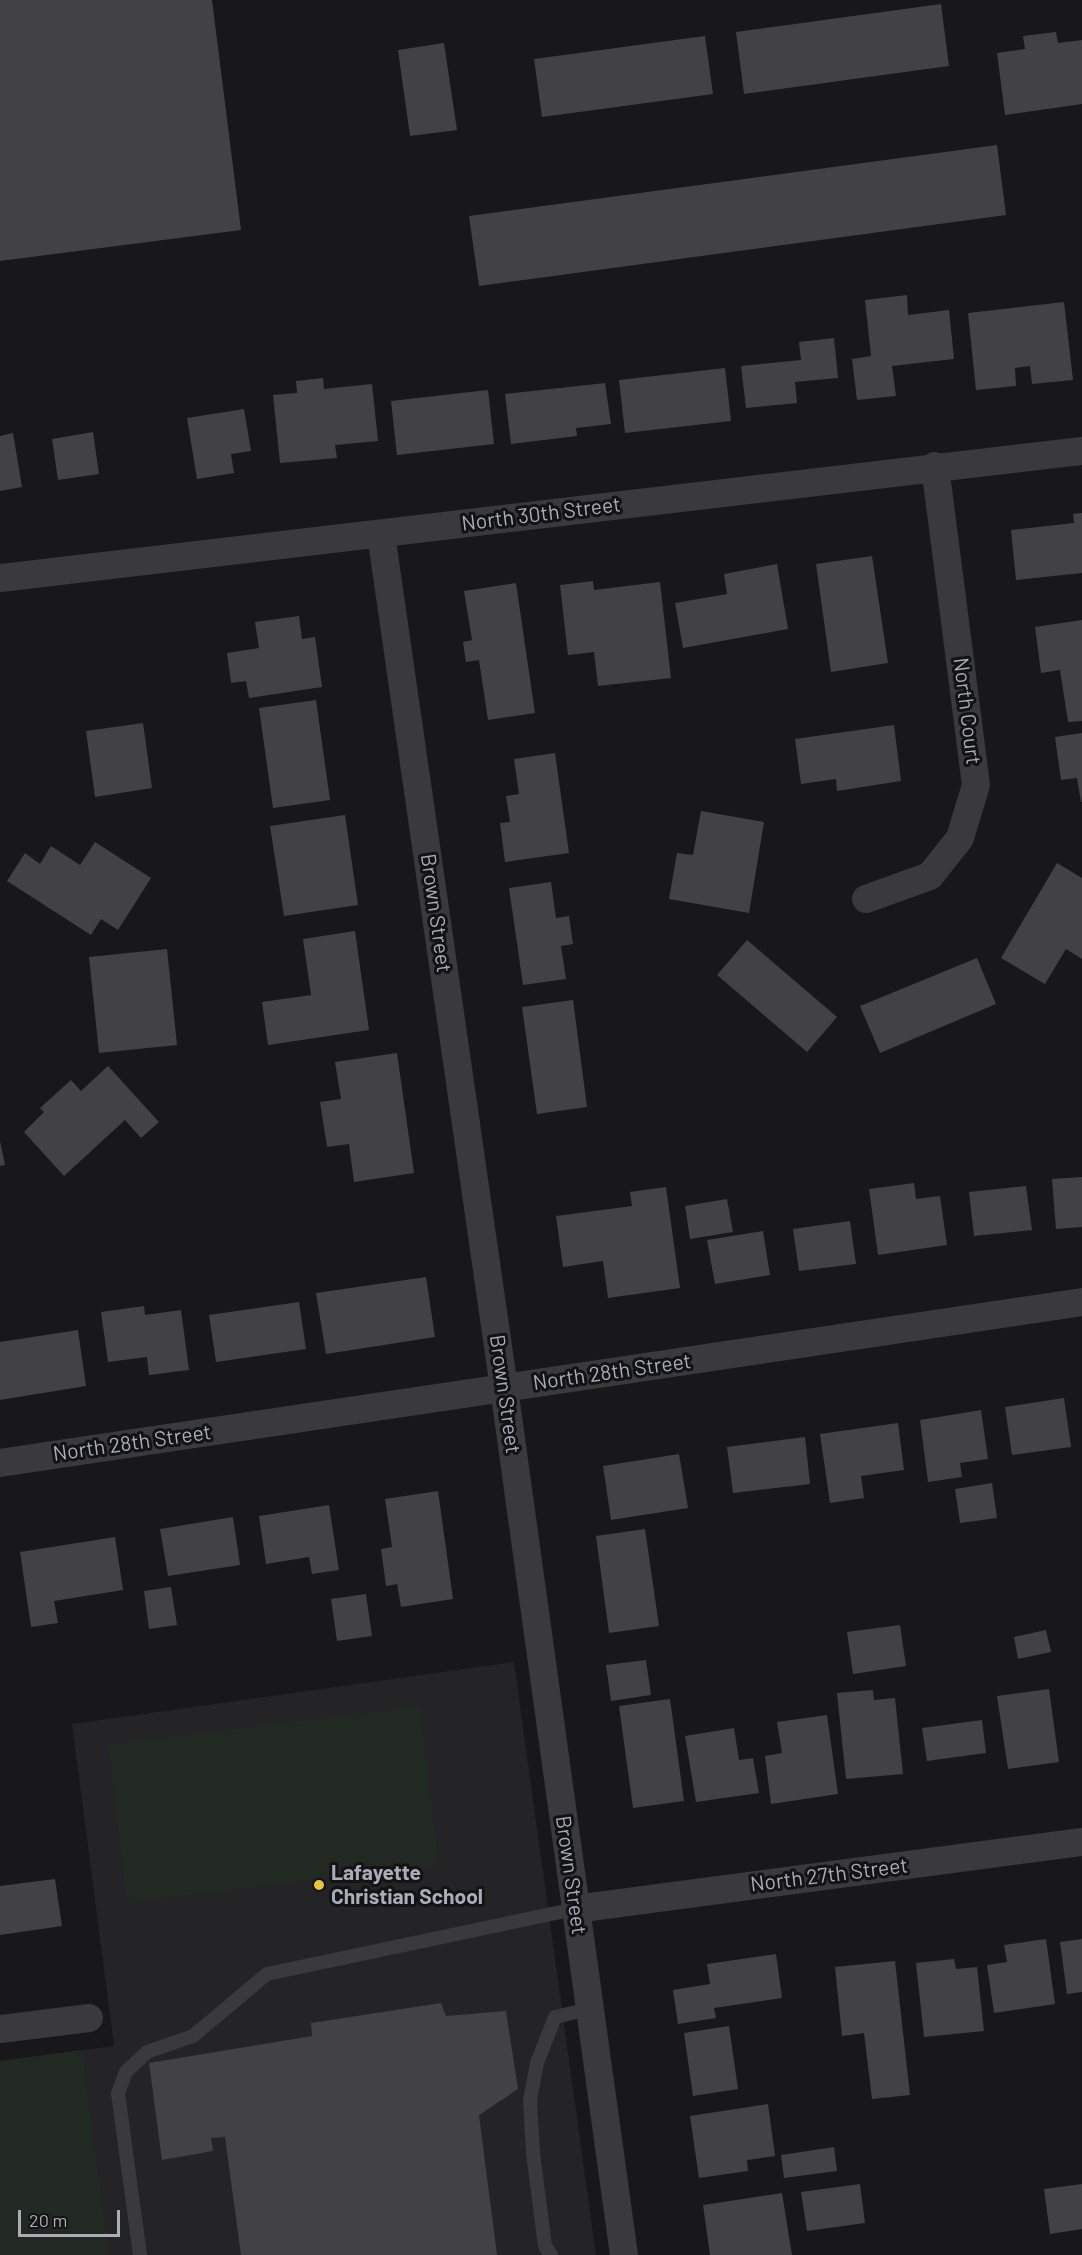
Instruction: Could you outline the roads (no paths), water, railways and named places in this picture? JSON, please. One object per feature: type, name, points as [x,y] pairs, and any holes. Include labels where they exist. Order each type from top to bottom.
[{"type":"street","name":"North 30th Street","points":[[0,578],[935,466],[1082,451]]},
{"type":"street","name":"North Court","points":[[867,899],[930,876],[960,838],[976,785],[935,466]]},
{"type":"street","name":"Brown Street","points":[[381,534],[504,1388],[624,2255]]},
{"type":"street","name":"North 28th Street","points":[[0,1463],[1082,1302]]},
{"type":"street","name":"North 27th Street","points":[[575,1909],[1082,1842]]},
{"type":"street","points":[[0,2029],[89,2018]]},
{"type":"lane","points":[[140,2255],[118,2093],[126,2072],[147,2052],[193,2036],[267,1974],[575,1909]]},
{"type":"lane","points":[[551,2255],[545,2246],[533,2153],[530,2100],[537,2063],[555,2017],[589,2009]]},
{"type":"place","name":"Lafayette Christian School","points":[[319,1885]]}]
